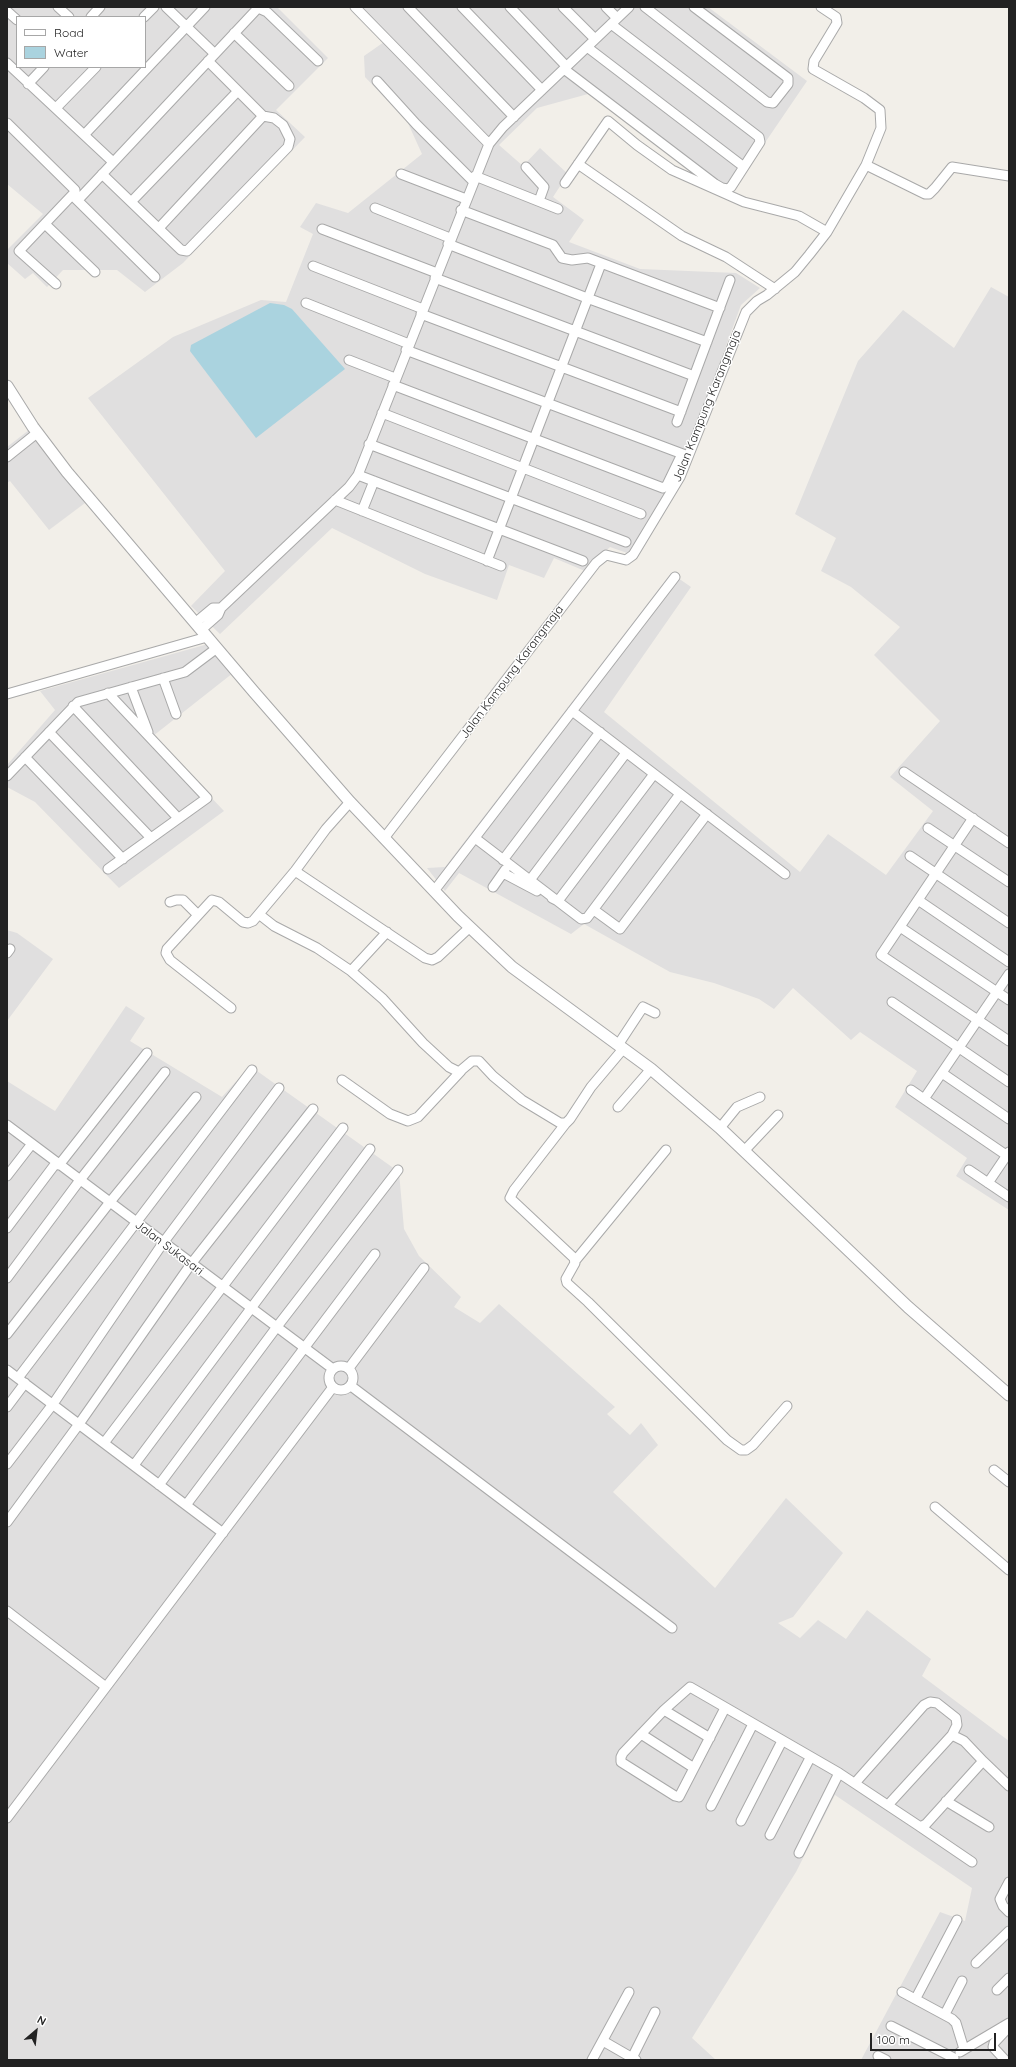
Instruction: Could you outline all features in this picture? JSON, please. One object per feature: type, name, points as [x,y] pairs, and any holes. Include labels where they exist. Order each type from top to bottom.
[{"type":"street","points":[[58,7],[68,16]]},
{"type":"street","points":[[92,16],[100,7]]},
{"type":"street","points":[[145,16],[154,7]]},
{"type":"street","points":[[166,7],[215,54]]},
{"type":"street","points":[[84,135],[205,7]]},
{"type":"street","points":[[355,7],[489,144]]},
{"type":"street","points":[[408,7],[514,117]]},
{"type":"street","points":[[462,7],[542,90]]},
{"type":"street","points":[[510,7],[565,68],[722,188],[727,189],[731,187],[760,142],[759,138],[614,21],[606,7]]},
{"type":"street","points":[[563,7],[595,39]]},
{"type":"street","points":[[7,694],[201,630],[218,616],[221,608],[349,487],[358,474],[461,210],[489,144],[514,117],[629,7]]},
{"type":"street","points":[[645,7],[767,102],[774,103],[788,84],[788,78],[694,7]]},
{"type":"street","name":"Jalan Kampung Karangmaja","points":[[385,837],[596,563],[606,555],[624,560],[630,558],[680,477],[685,455],[746,312],[757,301],[775,289],[795,272],[827,232],[866,165],[881,128],[880,110],[864,98],[813,69],[814,61],[838,23],[836,18],[821,7]]},
{"type":"street","points":[[56,284],[19,251],[45,224],[102,174],[258,8],[262,9],[318,61]]},
{"type":"street","points":[[7,11],[16,19]]},
{"type":"street","points":[[234,33],[290,86]]},
{"type":"street","points":[[586,47],[744,166]]},
{"type":"street","points":[[102,174],[182,250],[187,251],[288,146],[290,139],[283,124],[274,118],[263,116],[208,61]]},
{"type":"street","points":[[7,63],[113,162]]},
{"type":"street","points":[[28,84],[43,68]]},
{"type":"street","points":[[56,108],[95,68]]},
{"type":"street","points":[[377,81],[416,124],[474,179],[558,209]]},
{"type":"street","points":[[132,202],[238,90]]},
{"type":"street","points":[[159,228],[263,116]]},
{"type":"street","points":[[565,183],[608,121],[637,145],[672,170],[744,202],[799,216],[827,232]]},
{"type":"street","points":[[7,123],[75,190],[75,198],[155,277]]},
{"type":"street","points":[[578,164],[682,236],[726,257],[775,289]]},
{"type":"street","points":[[866,165],[925,194],[929,194],[952,167],[1009,176]]},
{"type":"street","points":[[526,167],[544,187],[539,201]]},
{"type":"street","points":[[401,174],[466,199]]},
{"type":"street","points":[[376,208],[449,241],[587,298],[707,342]]},
{"type":"street","points":[[461,210],[553,245],[562,258],[572,260],[588,258],[720,308]]},
{"type":"street","points":[[45,224],[95,272]]},
{"type":"street","points":[[322,229],[575,332],[694,376]]},
{"type":"street","points":[[487,560],[601,264]]},
{"type":"street","points":[[313,266],[561,368],[681,412]]},
{"type":"street","points":[[677,422],[730,280]]},
{"type":"street","points":[[306,303],[408,347],[548,403],[685,455],[667,485],[663,488],[534,439],[394,382],[349,360]]},
{"type":"street","points":[[7,386],[37,432],[67,472],[350,802],[385,837],[434,891],[512,966],[651,1069],[720,1128],[745,1150],[908,1308],[1009,1395]]},
{"type":"street","points":[[382,413],[641,514]]},
{"type":"street","points":[[7,457],[37,432]]},
{"type":"street","points":[[370,444],[626,542]]},
{"type":"street","points":[[358,474],[583,561]]},
{"type":"street","points":[[362,510],[374,481]]},
{"type":"street","points":[[335,500],[501,566]]},
{"type":"street","points":[[434,891],[675,577]]},
{"type":"street","points":[[7,776],[78,702],[185,672],[217,648]]},
{"type":"street","points":[[163,678],[176,714]]},
{"type":"street","points":[[131,687],[149,737]]},
{"type":"street","points":[[108,693],[206,798],[108,869]]},
{"type":"street","points":[[73,706],[178,818]]},
{"type":"street","points":[[572,711],[785,874]]},
{"type":"street","points":[[49,732],[151,838]]},
{"type":"street","points":[[493,887],[503,873],[506,862],[600,732]]},
{"type":"street","points":[[530,880],[626,753]]},
{"type":"street","points":[[25,757],[123,859]]},
{"type":"street","points":[[904,772],[1009,843]]},
{"type":"street","points":[[558,901],[654,774]]},
{"type":"street","points":[[475,838],[581,919],[587,918],[680,794]]},
{"type":"street","points":[[231,1008],[170,960],[166,954],[197,914],[209,902],[214,900],[246,923],[250,923],[260,915],[326,830],[350,802]]},
{"type":"street","points":[[594,910],[620,929],[706,814]]},
{"type":"street","points":[[973,818],[881,955],[1009,1041]]},
{"type":"street","points":[[928,828],[1009,882]]},
{"type":"street","points":[[910,856],[1009,923]]},
{"type":"street","points":[[295,871],[419,956],[432,960],[438,957],[470,927]]},
{"type":"street","points":[[503,873],[558,901]]},
{"type":"street","points":[[170,902],[183,900],[197,914]]},
{"type":"street","points":[[918,900],[1009,962]]},
{"type":"street","points":[[260,915],[284,932],[317,948],[351,971],[383,999],[436,1056],[454,1070],[462,1071]]},
{"type":"street","points":[[900,927],[1009,1000]]},
{"type":"street","points":[[351,971],[386,932]]},
{"type":"street","points":[[924,1099],[1009,974]]},
{"type":"street","points":[[892,1002],[1009,1082]]},
{"type":"street","points":[[575,1260],[572,1255],[510,1198],[518,1185],[566,1123],[575,1114],[591,1087],[620,1047],[643,1007],[655,1013]]},
{"type":"street","points":[[7,1228],[147,1053]]},
{"type":"street","points":[[342,1080],[390,1114],[408,1121],[418,1117],[472,1061],[478,1061],[493,1076],[527,1104],[554,1120],[566,1123]]},
{"type":"street","points":[[618,1107],[651,1069]]},
{"type":"street","points":[[7,1407],[21,1381],[136,1224],[252,1070]]},
{"type":"street","points":[[7,1278],[80,1180],[165,1072]]},
{"type":"street","points":[[942,1073],[1009,1119]]},
{"type":"street","points":[[7,1464],[52,1404],[163,1243],[278,1088]]},
{"type":"street","points":[[910,1090],[1008,1155],[988,1183]]},
{"type":"street","points":[[7,1334],[110,1202],[196,1097]]},
{"type":"street","points":[[720,1128],[737,1108],[760,1097]]},
{"type":"street","points":[[7,1522],[80,1424],[191,1264],[313,1109]]},
{"type":"street","points":[[745,1150],[778,1115]]},
{"type":"street","name":"Jalan Sukasari","points":[[7,1126],[110,1202],[136,1224],[332,1369]]},
{"type":"street","points":[[104,1443],[343,1128]]},
{"type":"street","points":[[7,1176],[31,1145]]},
{"type":"street","points":[[134,1465],[370,1149]]},
{"type":"street","points":[[666,1150],[575,1260],[566,1279],[567,1283],[727,1440],[737,1448],[746,1450],[753,1445],[787,1406]]},
{"type":"street","points":[[159,1485],[276,1328],[398,1170]]},
{"type":"street","points":[[969,1170],[1009,1197]]},
{"type":"street","points":[[186,1505],[375,1254]]},
{"type":"street","points":[[349,1368],[424,1268]]},
{"type":"street","points":[[342,1365],[349,1368],[354,1378],[351,1386],[344,1390],[333,1387],[329,1376],[332,1369],[342,1365]]},
{"type":"street","points":[[7,1370],[223,1533]]},
{"type":"street","points":[[351,1386],[672,1628]]},
{"type":"street","points":[[7,1818],[333,1387]]},
{"type":"street","points":[[994,1470],[1009,1482]]},
{"type":"street","points":[[934,1507],[1009,1570]]},
{"type":"street","points":[[7,1611],[106,1687]]},
{"type":"street","points":[[725,1708],[678,1797],[621,1762],[621,1757],[641,1734],[664,1710],[690,1687],[810,1758],[839,1773],[972,1862]]},
{"type":"street","points":[[855,1783],[924,1705],[930,1702],[937,1703],[956,1718],[957,1725],[952,1735],[888,1805]]},
{"type":"street","points":[[664,1710],[710,1738]]},
{"type":"street","points":[[711,1806],[753,1724]]},
{"type":"street","points":[[641,1734],[694,1768]]},
{"type":"street","points":[[952,1735],[964,1741],[1009,1786]]},
{"type":"street","points":[[741,1821],[782,1741]]},
{"type":"street","points":[[770,1835],[810,1758]]},
{"type":"street","points":[[919,1826],[926,1824],[983,1761]]},
{"type":"street","points":[[799,1853],[839,1773]]},
{"type":"street","points":[[946,1801],[989,1827]]},
{"type":"street","points":[[1009,1883],[1000,1899],[1003,1906],[1009,1912]]},
{"type":"street","points":[[916,1998],[957,1920]]},
{"type":"street","points":[[976,1963],[1009,1931]]},
{"type":"street","points":[[997,1990],[1009,1978]]},
{"type":"street","points":[[945,2014],[962,1981]]},
{"type":"street","points":[[592,2060],[629,1992]]},
{"type":"street","points":[[902,1992],[945,2014],[956,2023],[964,2049]]},
{"type":"street","points":[[603,2041],[634,2059],[655,2012]]},
{"type":"street","points":[[891,2026],[953,2059],[964,2049],[1009,2023]]},
{"type":"street","points":[[1005,2060],[993,2047],[994,2043],[1009,2027]]},
{"type":"shaded area","points":[[7,7],[277,7],[328,58],[276,110],[305,137],[183,263],[145,292],[117,270],[63,270],[47,287],[33,273],[25,279],[7,263],[7,250],[43,214],[7,184]]},
{"type":"shaded area","points":[[349,7],[708,7],[807,81],[728,197],[627,120],[588,94],[537,108],[499,145],[523,166],[540,148],[568,174],[553,197],[584,220],[569,242],[640,269],[736,273],[760,288],[741,305],[678,477],[630,554],[610,547],[585,571],[554,558],[544,578],[509,565],[497,600],[425,574],[332,528],[220,634],[191,606],[225,571],[88,398],[173,337],[261,300],[286,302],[313,234],[300,227],[316,203],[348,213],[422,154],[407,121],[365,77],[364,56],[384,42]]},
{"type":"shaded area","points":[[991,287],[1009,297],[1009,1210],[956,1176],[967,1158],[895,1107],[917,1071],[860,1032],[851,1040],[793,988],[774,1009],[759,999],[714,983],[670,972],[584,924],[571,934],[459,873],[445,891],[427,868],[445,867],[671,573],[691,587],[604,712],[800,872],[828,834],[886,875],[933,811],[890,777],[940,721],[874,655],[900,627],[851,587],[821,571],[836,538],[795,514],[858,361],[903,310],[954,348]]},
{"type":"shaded area","points":[[29,430],[85,503],[49,530],[10,481],[7,483],[7,447]]},
{"type":"shaded area","points":[[208,644],[233,673],[153,736],[224,811],[119,888],[35,802],[7,787],[7,765],[55,710],[40,691]]},
{"type":"shaded area","points":[[7,930],[17,933],[53,959],[7,1021]]},
{"type":"shaded area","points":[[126,1006],[145,1018],[130,1041],[222,1097],[250,1066],[399,1172],[404,1229],[419,1256],[461,1297],[454,1307],[480,1323],[499,1304],[615,1407],[607,1414],[630,1435],[641,1423],[658,1445],[613,1492],[715,1588],[786,1498],[843,1553],[793,1617],[778,1623],[800,1638],[818,1620],[846,1639],[867,1610],[931,1659],[922,1676],[1009,1741],[1009,1769],[1007,1774],[1009,1776],[1009,2060],[861,2060],[940,1912],[965,1921],[972,1888],[835,1795],[796,1872],[692,2038],[716,2060],[7,2060],[7,1081],[55,1111]]},
{"type":"water","points":[[270,303],[284,305],[292,309],[345,369],[256,438],[190,351],[191,345]]}]
